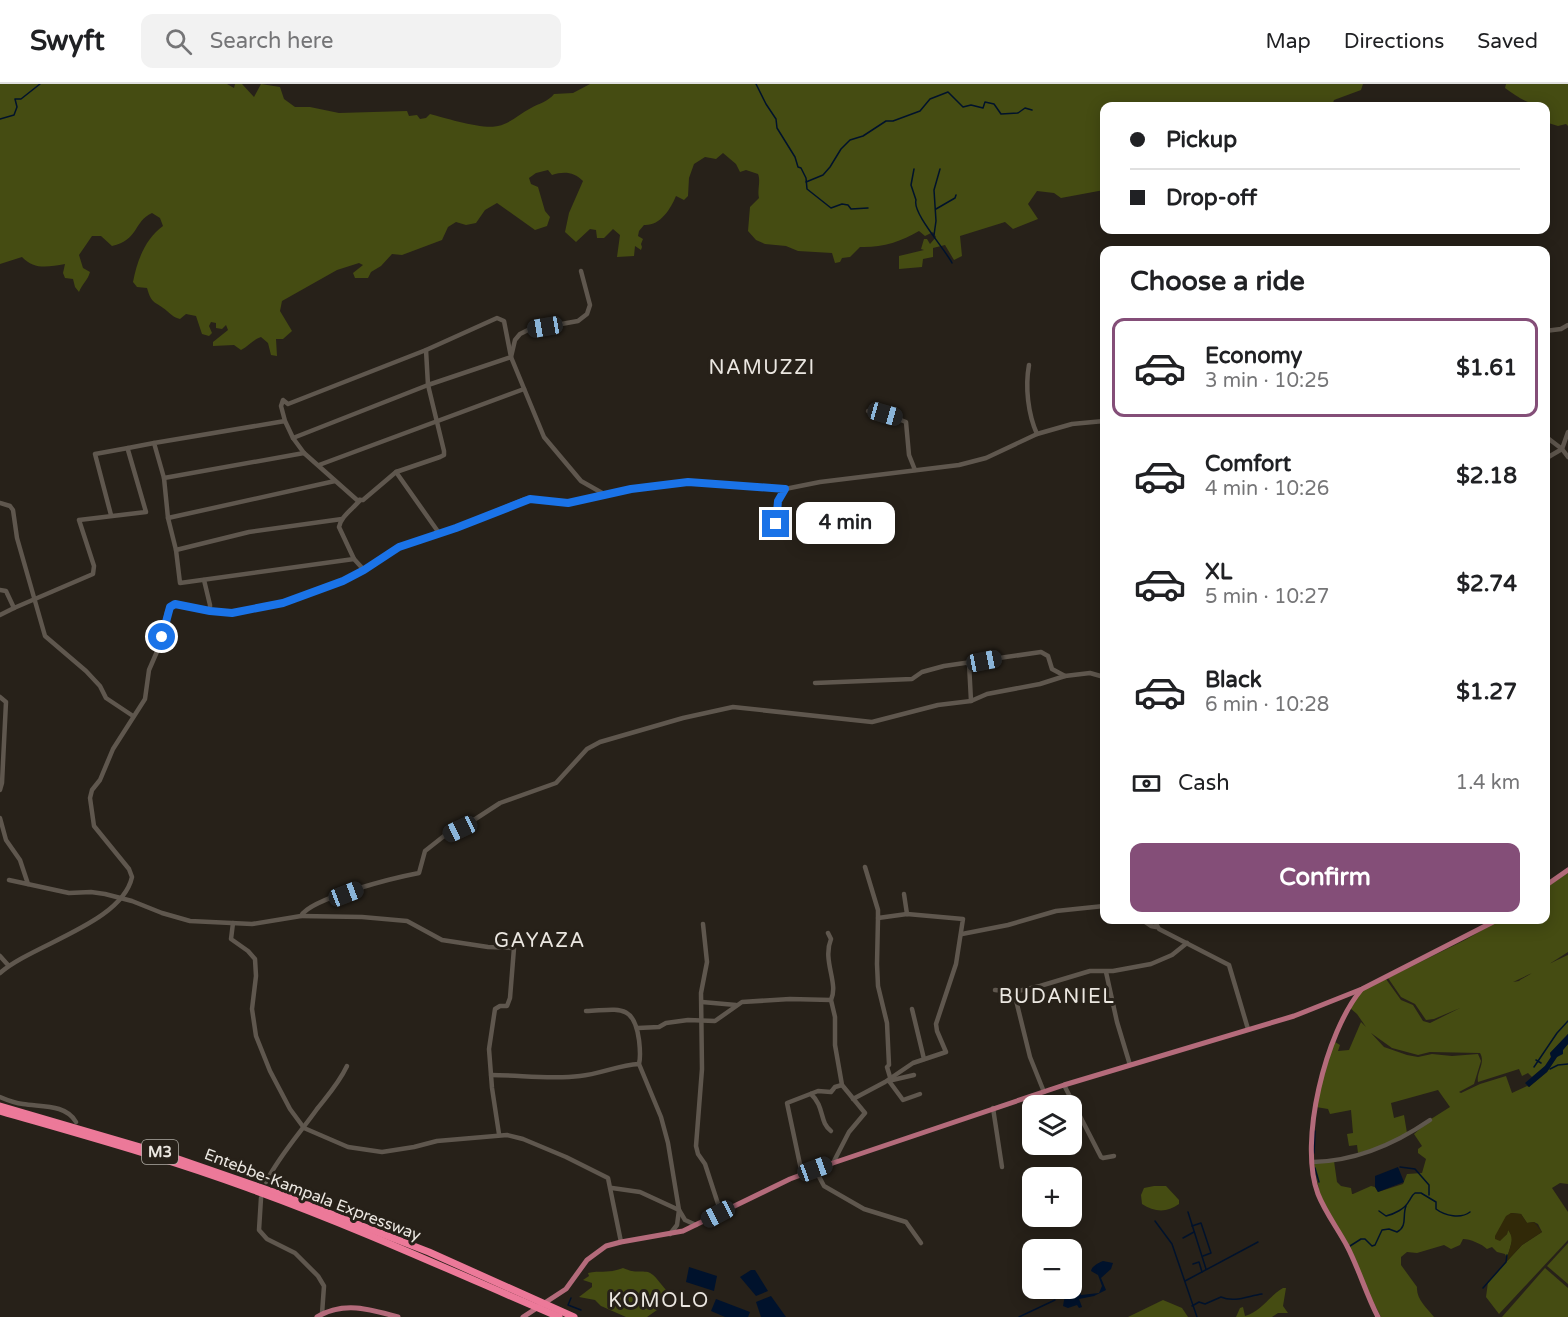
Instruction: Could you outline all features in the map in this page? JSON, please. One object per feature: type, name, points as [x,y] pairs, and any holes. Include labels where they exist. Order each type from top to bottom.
[{"type":"highway","name":"Entebbe-Kampala Expressway","points":[[0,1106],[161,1153],[282,1195],[429,1252],[534,1303]]},
{"type":"highway","name":"Entebbe-Kampala Expressway","points":[[0,1112],[102,1140],[248,1188],[401,1247],[551,1310],[574,1317]]},
{"type":"highway","name":"Entebbe-Kampala Expressway","points":[[551,1310],[559,1317]]},
{"type":"main road","points":[[1550,883],[1568,870]]},
{"type":"main road","points":[[523,1317],[566,1289],[582,1265],[596,1252],[621,1242],[670,1234],[697,1225],[802,1174],[993,1108],[1294,1016],[1362,989],[1489,924]]},
{"type":"main road","points":[[1362,989],[1349,1005],[1327,1058],[1315,1107],[1313,1162],[1318,1194],[1347,1247],[1378,1317]]},
{"type":"main road","points":[[1340,998],[1347,1001],[1349,1005]]},
{"type":"main road","points":[[319,1316],[340,1307],[359,1308],[398,1317]]},
{"type":"street","points":[[511,357],[514,340],[520,334],[528,330],[578,321],[587,314],[590,304],[581,271]]},
{"type":"street","points":[[360,500],[352,497],[304,453],[293,438],[285,421],[281,406],[283,400],[288,404],[426,350],[500,318],[504,321],[511,357],[544,437],[581,480],[605,495]]},
{"type":"street","points":[[1550,330],[1561,329],[1568,325]]},
{"type":"street","points":[[364,570],[354,559],[339,530],[342,519],[360,500],[396,472],[444,455],[438,421],[428,386],[426,350]]},
{"type":"street","points":[[293,438],[511,357]]},
{"type":"street","points":[[1029,365],[1028,397],[1031,422],[1037,434]]},
{"type":"street","points":[[319,465],[524,389]]},
{"type":"street","points":[[868,411],[880,410],[906,422],[909,455],[915,470]]},
{"type":"street","points":[[111,515],[95,454],[285,421]]},
{"type":"street","points":[[0,973],[9,965],[56,942],[102,914],[122,898],[132,880],[132,874],[94,826],[90,798],[113,749],[145,699],[149,670],[159,647],[170,607],[175,604],[232,613],[268,608],[308,595],[364,570],[399,547],[525,500],[568,503],[642,487],[688,482],[785,489],[820,482],[959,465],[977,460],[1037,434],[1072,424],[1100,421]]},
{"type":"street","points":[[1550,456],[1562,449],[1568,432]]},
{"type":"street","points":[[1550,440],[1568,457]]},
{"type":"street","points":[[154,443],[164,478],[168,518],[176,550],[180,584],[354,559]]},
{"type":"street","points":[[0,615],[93,574],[94,566],[79,520],[146,512],[128,448]]},
{"type":"street","points":[[164,478],[304,453]]},
{"type":"street","points":[[396,472],[439,532]]},
{"type":"street","points":[[168,518],[335,482]]},
{"type":"street","points":[[773,534],[778,501],[785,489]]},
{"type":"street","points":[[0,502],[14,510],[16,538],[45,636],[86,671],[100,686],[106,698],[133,716]]},
{"type":"street","points":[[176,550],[249,532],[342,519]]},
{"type":"street","points":[[204,580],[210,611]]},
{"type":"street","points":[[0,590],[9,594],[14,608]]},
{"type":"street","points":[[815,682],[912,679],[923,671],[944,666],[1041,652],[1048,656],[1052,669],[1065,676]]},
{"type":"street","points":[[969,663],[971,701]]},
{"type":"street","points":[[301,916],[305,910],[316,904],[387,879],[419,873],[425,851],[444,836],[460,829],[500,803],[556,783],[587,748],[600,742],[683,718],[733,707],[863,722],[939,705],[971,701],[987,694],[1065,676],[1090,673],[1100,676]]},
{"type":"street","points":[[0,697],[6,702],[0,790]]},
{"type":"street","points":[[0,818],[6,840],[20,860],[27,884]]},
{"type":"street","points":[[865,867],[878,910],[876,946],[878,975],[887,1023],[888,1080],[903,1100],[920,1094]]},
{"type":"street","points":[[9,880],[69,893],[91,892],[122,898],[183,920],[252,924],[301,916],[362,917],[407,921],[442,940],[488,947],[514,948],[509,1002],[507,1006],[495,1009],[489,1049],[499,1134]]},
{"type":"street","points":[[903,894],[907,914]]},
{"type":"street","points":[[962,934],[1056,911],[1100,906]]},
{"type":"street","points":[[853,1099],[888,1080],[904,1068],[946,1052],[936,1024],[956,964],[963,920],[907,914],[878,918]]},
{"type":"street","points":[[233,923],[231,939],[255,959],[256,976],[252,1009],[260,1050],[290,1109],[304,1128],[348,1147],[382,1152],[437,1141],[499,1134],[523,1139],[603,1173],[608,1178],[612,1188],[621,1242]]},
{"type":"street","points":[[703,924],[707,955],[701,993],[702,1069],[696,1146],[705,1164],[721,1213]]},
{"type":"street","points":[[1148,924],[1229,964],[1248,1029]]},
{"type":"street","points":[[828,933],[831,939],[826,950],[832,977],[833,996],[831,1000],[835,1017],[835,1045],[842,1085],[864,1115],[849,1132],[833,1163]]},
{"type":"street","points":[[995,990],[1014,992],[1090,971],[1107,972],[1157,961],[1182,950],[1187,943]]},
{"type":"street","points":[[0,956],[9,965]]},
{"type":"street","points":[[1107,972],[1117,1022],[1130,1065]]},
{"type":"street","points":[[1014,992],[1030,1057],[1044,1092]]},
{"type":"street","points":[[702,1002],[736,1005],[757,1000],[831,1000]]},
{"type":"street","points":[[638,1028],[659,1027],[666,1023],[688,1020],[717,1021],[736,1005]]},
{"type":"street","points":[[586,1011],[619,1009],[631,1016],[638,1028],[641,1055],[639,1064],[666,1134],[679,1210],[677,1225],[670,1234]]},
{"type":"street","points":[[912,1009],[924,1059]]},
{"type":"street","points":[[491,1075],[579,1076],[606,1072],[624,1065],[639,1064]]},
{"type":"street","points":[[266,1182],[270,1173],[339,1082],[347,1066]]},
{"type":"street","points":[[888,1080],[914,1075]]},
{"type":"street","points":[[802,1174],[787,1105],[789,1102],[818,1091],[831,1092],[835,1087],[842,1085]]},
{"type":"street","points":[[1064,1085],[1101,1157],[1114,1156]]},
{"type":"street","points":[[811,1094],[818,1101],[826,1128],[831,1131]]},
{"type":"street","points":[[0,1097],[22,1104],[63,1110],[70,1114],[76,1122]]},
{"type":"street","points":[[993,1108],[1002,1167]]},
{"type":"street","points":[[1313,1162],[1324,1162],[1382,1148],[1430,1120]]},
{"type":"street","points":[[815,1169],[824,1186],[864,1209],[906,1222],[921,1243]]},
{"type":"street","points":[[612,1188],[637,1191],[679,1210],[685,1220],[697,1225]]},
{"type":"street","points":[[261,1198],[259,1230],[267,1239],[296,1253],[318,1276],[324,1286],[319,1316]]},
{"type":"street","points":[[330,1310],[334,1317]]},
{"type":"green space","points":[[0,84],[227,84],[234,88],[235,84],[242,84],[254,97],[261,84],[280,87],[284,99],[295,107],[310,107],[339,113],[407,111],[409,116],[417,115],[420,119],[430,114],[464,123],[492,127],[507,123],[554,94],[573,93],[590,84],[1363,84],[1361,90],[1333,102],[1100,102],[1100,191],[1061,198],[1054,193],[1037,191],[1028,204],[1038,219],[1013,229],[1005,222],[960,236],[962,256],[954,260],[945,245],[933,248],[933,257],[923,259],[922,267],[899,269],[899,256],[924,250],[921,249],[924,239],[927,239],[930,244],[936,237],[933,232],[925,236],[919,231],[890,244],[860,247],[850,257],[842,258],[840,262],[835,263],[832,253],[798,251],[756,240],[748,231],[750,207],[759,198],[758,174],[746,170],[740,172],[736,164],[723,153],[716,159],[705,157],[694,164],[689,178],[688,196],[684,200],[676,196],[671,207],[660,220],[644,225],[638,236],[643,239],[642,247],[641,250],[635,246],[634,256],[617,257],[620,235],[613,229],[604,238],[597,238],[596,230],[590,229],[576,242],[565,232],[569,213],[583,181],[569,173],[552,175],[548,170],[536,173],[529,178],[531,184],[538,187],[545,211],[550,217],[547,226],[535,230],[497,203],[485,210],[476,223],[466,225],[456,222],[448,227],[442,240],[402,255],[392,254],[381,266],[371,272],[368,278],[355,278],[353,273],[363,265],[359,263],[337,270],[282,301],[280,311],[292,331],[283,339],[276,339],[277,356],[271,355],[268,343],[261,337],[241,350],[234,345],[213,346],[213,342],[228,330],[226,325],[222,329],[216,328],[216,323],[211,322],[209,326],[212,333],[209,336],[202,334],[196,316],[186,314],[180,319],[153,301],[147,288],[137,287],[133,282],[140,258],[151,237],[163,226],[160,218],[152,213],[142,221],[127,240],[121,243],[112,246],[101,236],[92,236],[79,255],[83,268],[90,272],[79,292],[73,279],[65,278],[63,273],[65,264],[36,266],[22,257],[0,264]]},
{"type":"green space","points":[[1506,84],[1568,84],[1568,126],[1550,124],[1550,102],[1527,102],[1505,88]]},
{"type":"green space","points":[[1568,873],[1568,952],[1549,964],[1568,955],[1568,1034],[1550,1053],[1551,1057],[1545,1066],[1532,1077],[1528,1073],[1522,1076],[1519,1069],[1478,1082],[1482,1060],[1480,1053],[1430,1052],[1418,1055],[1392,1048],[1371,1033],[1384,1047],[1407,1055],[1418,1057],[1432,1054],[1452,1056],[1478,1054],[1481,1061],[1474,1084],[1459,1092],[1461,1093],[1506,1076],[1512,1093],[1529,1087],[1547,1072],[1568,1044],[1568,1184],[1560,1183],[1552,1188],[1568,1212],[1568,1240],[1499,1314],[1486,1297],[1488,1282],[1522,1245],[1542,1232],[1538,1224],[1527,1223],[1521,1214],[1511,1213],[1500,1240],[1507,1234],[1508,1229],[1513,1238],[1507,1258],[1505,1254],[1497,1252],[1492,1247],[1487,1249],[1476,1242],[1463,1239],[1460,1245],[1451,1249],[1444,1245],[1417,1253],[1407,1252],[1401,1257],[1401,1265],[1417,1287],[1425,1307],[1434,1317],[1381,1317],[1320,1195],[1314,1163],[1334,1161],[1337,1182],[1341,1186],[1351,1188],[1352,1194],[1371,1186],[1375,1187],[1378,1192],[1403,1184],[1407,1174],[1422,1173],[1426,1159],[1418,1153],[1418,1149],[1422,1146],[1414,1134],[1431,1119],[1450,1107],[1438,1090],[1391,1103],[1394,1118],[1404,1115],[1407,1133],[1384,1146],[1358,1153],[1357,1145],[1349,1146],[1347,1134],[1353,1133],[1351,1110],[1330,1114],[1328,1109],[1316,1107],[1328,1057],[1335,1042],[1340,1045],[1338,1051],[1349,1050],[1361,1022],[1366,1027],[1350,1008],[1362,991],[1386,979],[1401,1000],[1413,1005],[1423,1021],[1430,1023],[1460,1008],[1426,1020],[1415,1004],[1401,997],[1388,978],[1493,924],[1550,924],[1550,885]]},
{"type":"green space","points":[[1166,1186],[1179,1200],[1179,1204],[1170,1209],[1160,1210],[1151,1209],[1142,1204],[1141,1195],[1144,1188]]},
{"type":"green space","points":[[1568,1243],[1568,1284],[1547,1266]]},
{"type":"green space","points":[[623,1268],[651,1273],[666,1290],[657,1310],[647,1317],[626,1317],[601,1306],[595,1300],[579,1297],[592,1287],[592,1283],[583,1280],[589,1276],[588,1273]]},
{"type":"green space","points":[[1545,1268],[1568,1288],[1568,1317],[1502,1317]]},
{"type":"green space","points":[[1286,1288],[1283,1306],[1288,1313],[1278,1313],[1272,1317],[1236,1317],[1240,1308],[1243,1307],[1245,1316],[1251,1314]]},
{"type":"green space","points":[[1163,1300],[1182,1308],[1188,1317],[1128,1317]]},
{"type":"sand","points":[[1511,1213],[1521,1214],[1527,1223],[1534,1222],[1542,1232],[1522,1245],[1507,1261],[1510,1234],[1508,1230],[1500,1241],[1495,1239],[1495,1236],[1506,1216]]},
{"type":"water","points":[[1568,1034],[1568,1044],[1563,1054],[1557,1057],[1547,1072],[1529,1087],[1525,1083],[1545,1066],[1551,1057],[1550,1053]]},
{"type":"water","points":[[1398,1167],[1404,1182],[1378,1192],[1375,1187],[1375,1176]]},
{"type":"water","points":[[1103,1261],[1113,1263],[1111,1269],[1101,1278],[1106,1290],[1094,1296],[1082,1298],[1082,1295],[1099,1293],[1102,1286],[1098,1275],[1091,1271]]},
{"type":"water","points":[[689,1267],[717,1276],[714,1291],[686,1282]]},
{"type":"water","points":[[755,1270],[768,1291],[756,1296],[740,1277]]},
{"type":"water","points":[[771,1296],[786,1317],[761,1317],[756,1302]]},
{"type":"water","points":[[716,1299],[750,1312],[748,1317],[725,1317],[711,1311]]},
{"type":"water","points":[[1064,1299],[1079,1299],[1082,1307],[1079,1308],[1077,1305],[1068,1308],[1063,1306]]},
{"type":"waterway","points":[[0,119],[14,115],[17,107],[15,99],[21,99],[40,84]]},
{"type":"waterway","points":[[756,84],[776,119],[777,128],[806,178],[807,189],[831,208],[842,204],[848,205],[851,209],[868,208]]},
{"type":"waterway","points":[[806,182],[823,175],[850,140],[863,136],[886,121],[893,121],[920,111],[930,99],[948,92],[963,107],[971,105],[983,108],[985,102],[994,104],[1001,114],[1018,113],[1025,108],[1032,110]]},
{"type":"waterway","points":[[914,169],[911,185],[916,206],[952,263]]},
{"type":"waterway","points":[[934,235],[936,221],[934,190],[940,169]]},
{"type":"waterway","points":[[936,209],[955,198],[956,195]]},
{"type":"waterway","points":[[1534,1067],[1568,1021]]},
{"type":"waterway","points":[[1536,1060],[1541,1063]]},
{"type":"waterway","points":[[1550,1069],[1568,1064]]},
{"type":"waterway","points":[[1314,1153],[1315,1131]]},
{"type":"waterway","points":[[1400,1167],[1415,1169],[1429,1185],[1429,1195]]},
{"type":"waterway","points":[[1315,1168],[1319,1182]]},
{"type":"waterway","points":[[1379,1211],[1386,1216],[1392,1214],[1405,1206],[1415,1193],[1421,1193],[1436,1202],[1436,1209],[1444,1213],[1458,1216],[1470,1212]]},
{"type":"waterway","points":[[1350,1246],[1361,1239],[1365,1239],[1372,1246],[1375,1245],[1382,1230],[1389,1229],[1397,1232],[1400,1230],[1404,1224],[1406,1206]]},
{"type":"waterway","points":[[1188,1212],[1206,1269]]},
{"type":"waterway","points":[[1155,1221],[1172,1244],[1197,1317]]},
{"type":"waterway","points":[[1192,1226],[1201,1223],[1211,1253],[1203,1256]]},
{"type":"waterway","points":[[1183,1238],[1194,1232]]},
{"type":"waterway","points":[[1185,1281],[1258,1242]]},
{"type":"waterway","points":[[1483,1288],[1506,1262],[1507,1255]]},
{"type":"waterway","points":[[1193,1264],[1199,1262],[1202,1272]]},
{"type":"waterway","points":[[1192,1306],[1199,1302],[1205,1304],[1221,1297],[1236,1299],[1262,1294]]},
{"type":"waterway","points":[[571,1298],[568,1305],[581,1310]]},
{"type":"waterway","points":[[1019,1317],[1055,1300]]},
{"type":"district","name":"NAMUZZI","points":[[762,367]]},
{"type":"district","name":"GAYAZA","points":[[540,940]]},
{"type":"district","name":"BUDANIEL","points":[[1057,996]]},
{"type":"district","name":"KOMOLO","points":[[659,1300]]},
{"type":"route","points":[[162,637],[167,612],[175,604],[219,613],[268,608],[343,581],[399,547],[530,499],[568,503],[631,489],[688,482],[785,489],[778,501],[776,524]]}]
